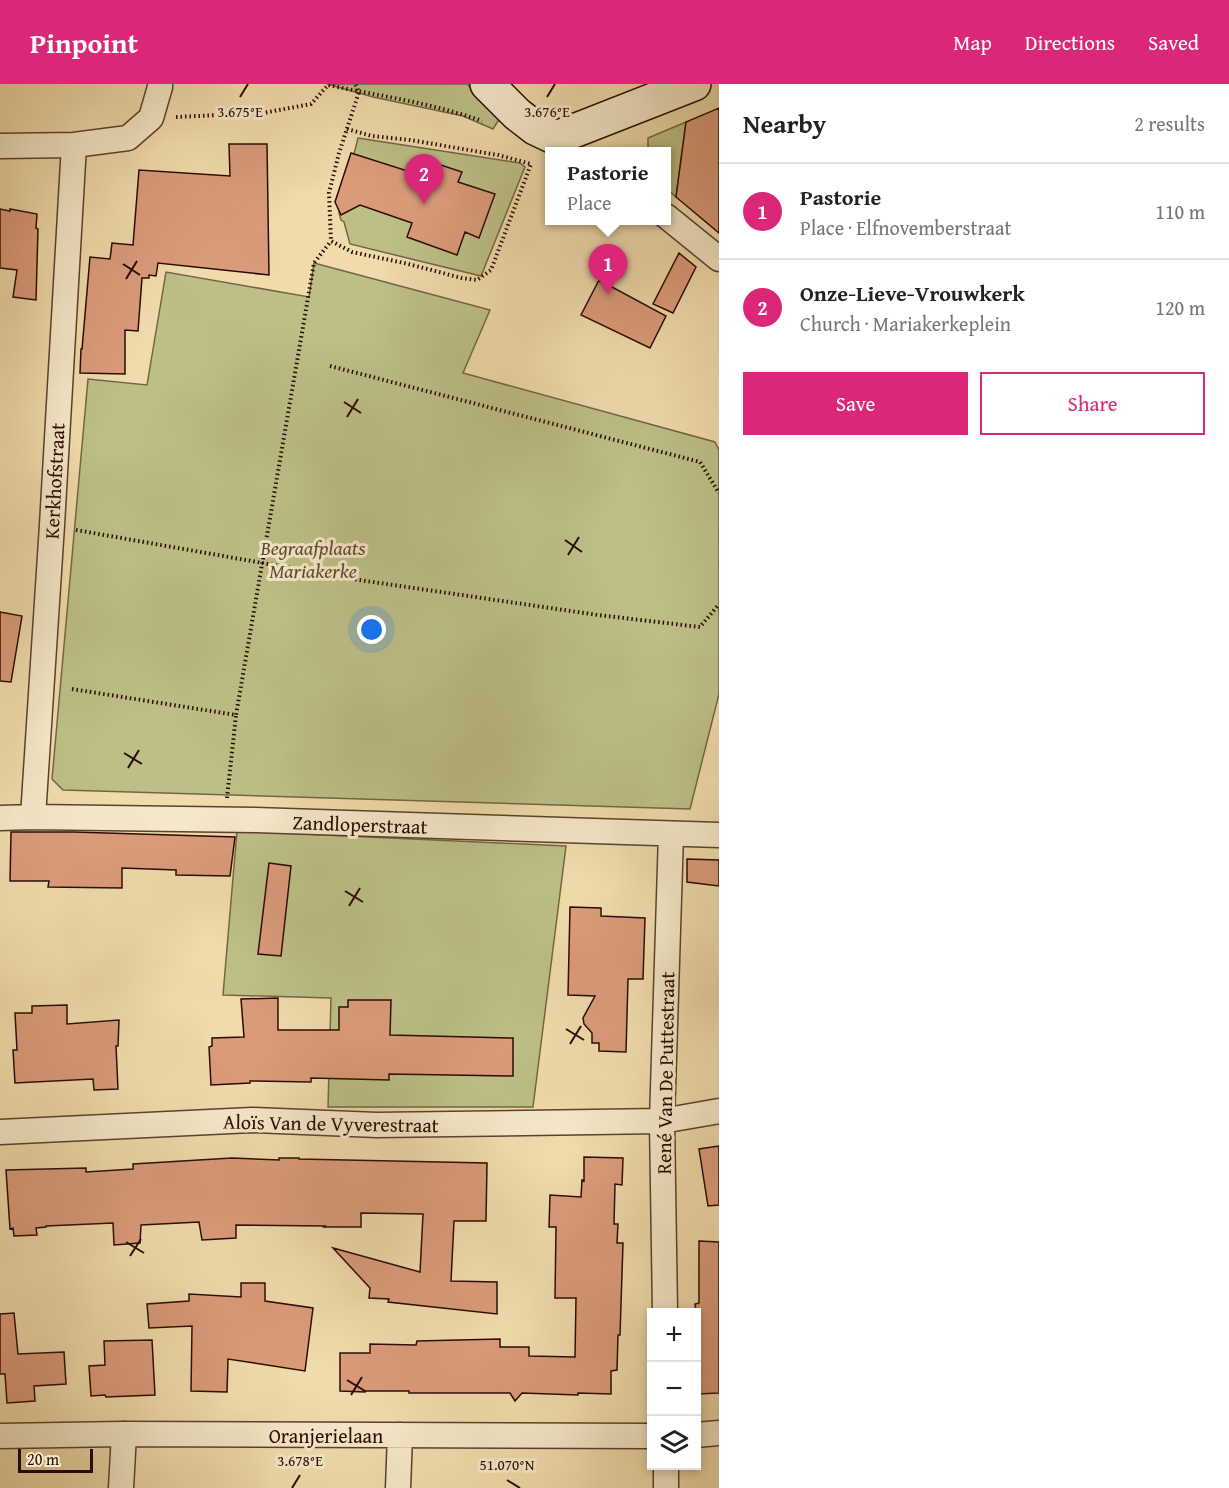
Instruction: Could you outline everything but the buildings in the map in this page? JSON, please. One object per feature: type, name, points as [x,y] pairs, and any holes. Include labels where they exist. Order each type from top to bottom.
[{"type":"street","points":[[487,84],[517,114],[535,128],[567,145],[694,84]]},
{"type":"street","points":[[0,146],[74,145],[128,138],[151,117],[162,85]]},
{"type":"street","name":"Kerkhofstraat","points":[[33,817],[74,145]]},
{"type":"street","points":[[671,220],[719,259]]},
{"type":"street","name":"Zandloperstraat","points":[[0,818],[226,820],[719,835]]},
{"type":"street","name":"René Van De Puttestraat","points":[[665,1308],[662,1121],[671,834]]},
{"type":"street","name":"Aloïs Van de Vyverestraat","points":[[0,1132],[252,1120],[377,1125],[662,1121],[719,1111]]},
{"type":"street","points":[[701,1435],[719,1433]]},
{"type":"street","points":[[121,1488],[124,1434]]},
{"type":"street","name":"Oranjerielaan","points":[[0,1436],[124,1434],[647,1436]]},
{"type":"street","points":[[398,1488],[400,1435]]},
{"type":"street","points":[[666,1470],[666,1488]]},
{"type":"path","points":[[226,820],[236,715],[261,562],[314,263],[331,241],[329,193],[359,92],[355,84]]},
{"type":"path","points":[[151,117],[263,114],[311,104],[328,86],[456,111],[485,122]]},
{"type":"path","points":[[331,241],[352,252],[477,280],[491,270],[531,164],[498,155],[372,136],[347,129]]},
{"type":"path","points":[[330,366],[700,462],[719,493]]},
{"type":"path","points":[[52,525],[359,580],[598,615],[700,627],[719,604]]},
{"type":"path","points":[[72,689],[236,715]]},
{"type":"green space","points":[[327,84],[467,84],[500,118],[493,129],[463,116],[373,97]]},
{"type":"green space","points":[[686,122],[676,197],[671,193],[671,147],[648,147],[648,138]]},
{"type":"green space","points":[[358,138],[520,163],[525,167],[481,276],[350,244],[339,213]]},
{"type":"green space","name":"Begraafplaats Mariakerke","points":[[314,263],[490,310],[463,373],[715,442],[719,450],[719,694],[690,809],[63,790],[52,779],[88,379],[147,385],[166,272],[309,297]]},
{"type":"green space","points":[[237,831],[566,846],[533,1107],[328,1107],[331,998],[223,995]]},
{"type":"place","name":"Onze-Lieve-Vrouwkerk","points":[[424,204]]},
{"type":"place","name":"Pastorie","points":[[608,294]]}]
